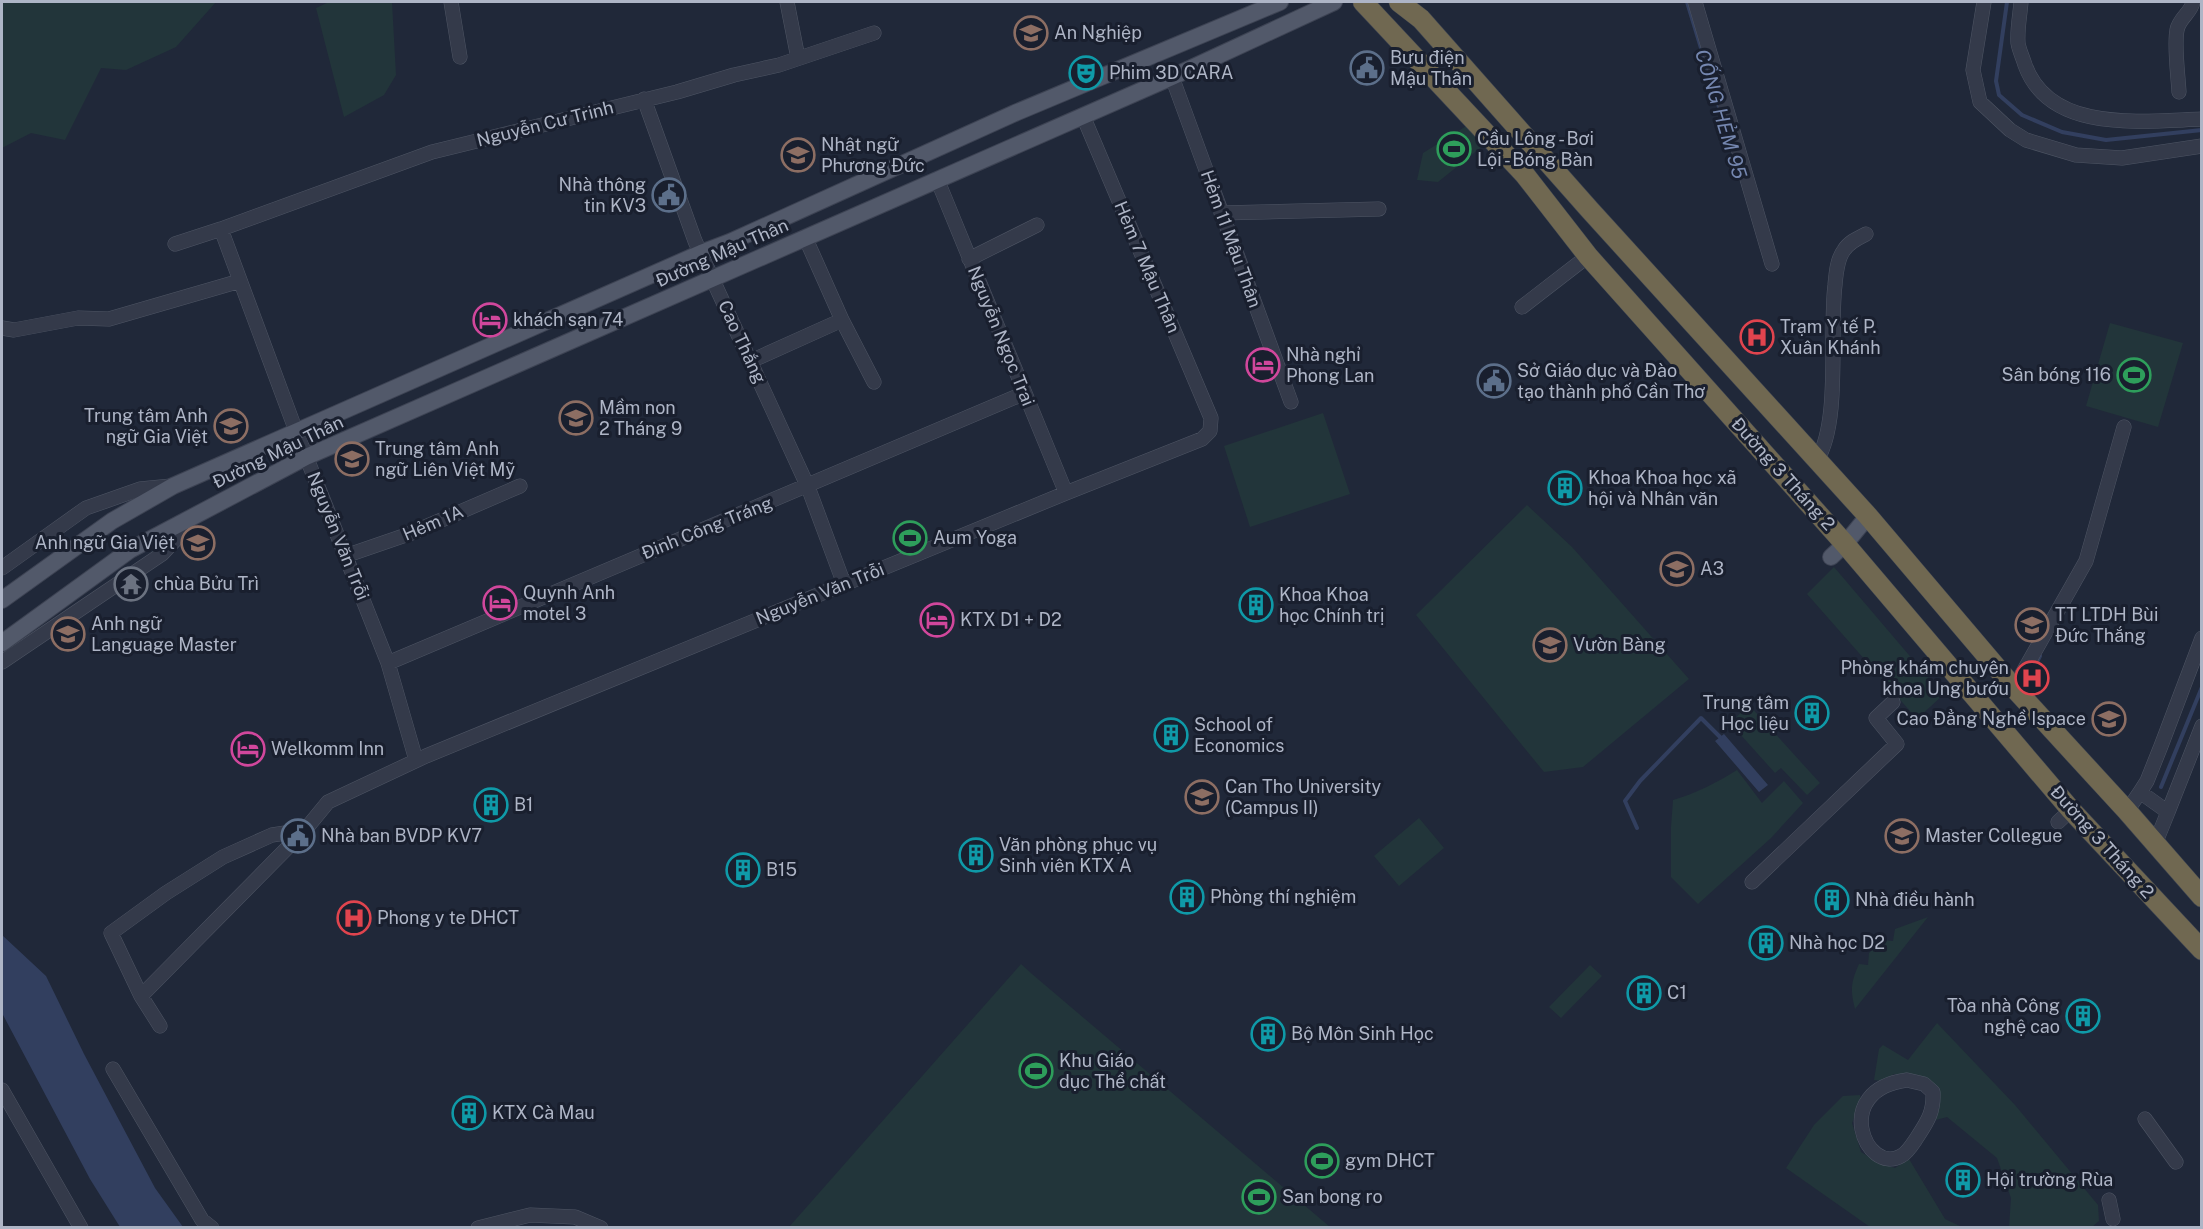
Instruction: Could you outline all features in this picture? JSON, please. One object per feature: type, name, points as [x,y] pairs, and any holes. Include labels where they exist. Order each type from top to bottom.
[{"type":"highway","name":"Đường 3 Tháng 2","points":[[1363,2],[1525,175],[1588,255],[2065,816],[2202,950]]},
{"type":"highway","name":"Đường 3 Tháng 2","points":[[1399,2],[1420,19],[1868,516],[2014,688],[2202,897]]},
{"type":"main road","name":"Đường Mậu Thân","points":[[2,600],[112,521],[173,486],[296,430],[740,238],[1015,113],[1280,2]]},
{"type":"main road","name":"Đường Mậu Thân","points":[[2,643],[130,550],[306,457],[1172,77],[1334,2]]},
{"type":"main road","points":[[1015,113],[1025,141]]},
{"type":"main road","points":[[1838,550],[1868,516]]},
{"type":"street","points":[[452,2],[460,57]]},
{"type":"street","points":[[787,2],[798,58]]},
{"type":"street","points":[[1695,2],[1772,264]]},
{"type":"street","points":[[1984,2],[1973,70],[1980,102],[2010,130],[2026,140],[2076,155],[2122,158],[2202,146]]},
{"type":"street","points":[[2021,2],[2018,44],[2036,87],[2053,102],[2075,113],[2121,123],[2202,119]]},
{"type":"street","points":[[2179,92],[2177,28],[2192,8],[2193,2]]},
{"type":"street","name":"Nguyễn Cư Trinh","points":[[175,244],[432,152],[778,65],[874,33]]},
{"type":"street","name":"Hẻm 11 Mậu Thân","points":[[1172,77],[1290,402]]},
{"type":"street","name":"Cao Thắng","points":[[644,99],[701,253],[808,487],[844,584]]},
{"type":"street","name":"Hẻm 7 Mậu Thân","points":[[1083,116],[1211,418]]},
{"type":"street","name":"Nguyễn Ngọc Trai","points":[[937,180],[1066,493]]},
{"type":"street","points":[[1221,213],[1379,209]]},
{"type":"street","points":[[969,259],[1037,225]]},
{"type":"street","points":[[2,328],[14,330],[78,318],[109,319],[240,281],[221,229]]},
{"type":"street","points":[[1817,460],[1824,449],[1832,394],[1832,330],[1837,267],[1843,250],[1866,234]]},
{"type":"street","points":[[805,237],[842,320],[874,382]]},
{"type":"street","points":[[1522,307],[1588,255]]},
{"type":"street","name":"Nguyễn Văn Trỗi","points":[[240,281],[306,457],[388,663],[416,760]]},
{"type":"street","points":[[751,361],[842,320]]},
{"type":"street","name":"Đinh Công Tráng","points":[[388,663],[808,487],[1025,393]]},
{"type":"street","name":"Nguyễn Văn Trỗi","points":[[141,996],[305,830],[328,802],[416,760],[1202,439],[1210,431],[1211,418]]},
{"type":"street","points":[[2014,688],[2086,561],[2124,427]]},
{"type":"street","points":[[2,568],[86,508],[140,489],[173,486]]},
{"type":"street","name":"Hẻm 1A","points":[[345,556],[410,534],[519,486]]},
{"type":"street","points":[[2,662],[162,554],[177,538],[183,522]]},
{"type":"street","points":[[2127,811],[2147,781],[2202,638]]},
{"type":"street","points":[[1752,882],[1898,744],[1876,718],[1893,702]]},
{"type":"street","points":[[2155,844],[2202,726]]},
{"type":"street","points":[[2140,792],[2168,812]]},
{"type":"street","points":[[160,1026],[141,996],[111,933],[166,893],[223,857],[272,835],[305,830]]},
{"type":"street","points":[[113,1069],[202,1220],[212,1227]]},
{"type":"street","points":[[1907,1080],[1923,1084],[1933,1092],[1934,1108],[1911,1146],[1902,1156],[1891,1160],[1867,1146],[1863,1134],[1861,1118],[1865,1103],[1873,1094],[1894,1082],[1907,1080]]},
{"type":"street","points":[[2,1090],[81,1227]]},
{"type":"street","points":[[2145,1119],[2175,1162]]},
{"type":"street","points":[[2109,1200],[2113,1220]]},
{"type":"street","points":[[478,1227],[530,1215],[575,1217],[600,1227]]},
{"type":"shaded area","name":"Phong y te DHCT","points":[[354,900],[371,919],[353,935],[336,916]]},
{"type":"green space","points":[[2,2],[216,2],[176,47],[126,70],[101,68],[65,140],[31,133],[2,148]]},
{"type":"green space","points":[[329,2],[392,2],[396,75],[384,95],[344,117],[316,8]]},
{"type":"green space","name":"Cầu Lông - Bơi Lội - Bóng Bàn","points":[[1468,125],[1484,145],[1438,182],[1417,180],[1423,153]]},
{"type":"green space","name":"Sân bóng 116","points":[[2110,323],[2183,343],[2158,427],[2086,406]]},
{"type":"green space","points":[[1323,413],[1350,494],[1250,527],[1224,446]]},
{"type":"green space","name":"Vườn Bàng","points":[[1527,505],[1572,547],[1689,679],[1583,767],[1544,772],[1416,615]]},
{"type":"green space","points":[[1834,567],[1943,695],[1917,719],[1807,594]]},
{"type":"green space","points":[[1749,705],[1820,783],[1807,795],[1781,768],[1775,773],[1730,723]]},
{"type":"green space","points":[[1737,770],[1762,803],[1784,781],[1803,803],[1771,838],[1698,904],[1671,877],[1673,800],[1706,787]]},
{"type":"green space","points":[[1419,818],[1444,848],[1399,886],[1374,856]]},
{"type":"green space","points":[[1928,917],[1855,1009],[1852,986],[1859,964],[1868,965],[1869,953],[1882,940],[1893,941],[1895,929]]},
{"type":"green space","name":"Khu Giáo dục Thể chất","points":[[1021,964],[1032,974],[1330,1227],[789,1227]]},
{"type":"green space","points":[[1590,965],[1602,976],[1561,1018],[1549,1007]]},
{"type":"green space","points":[[1937,1023],[2015,1105],[2098,1205],[2099,1221],[2092,1227],[2009,1227],[2011,1198],[1997,1158],[1947,1117],[1932,1121],[1936,1107],[1920,1076],[1894,1074],[1882,1081],[1874,1080],[1879,1049],[1883,1045],[1908,1060]]},
{"type":"green space","points":[[1860,1095],[1861,1100],[1852,1123],[1861,1152],[1877,1162],[1895,1168],[1909,1159],[1945,1219],[1962,1227],[1870,1227],[1786,1168],[1814,1125],[1843,1096]]},
{"type":"water","points":[[1724,734],[1768,785],[1759,792],[1715,741]]},
{"type":"water","points":[[2,935],[46,976],[84,1054],[155,1188],[183,1227],[120,1227],[90,1179],[2,1013]]},
{"type":"waterway","name":"CỐNG HẺM 95","points":[[1687,2],[1721,114]]},
{"type":"waterway","points":[[2007,2],[1996,81],[1999,95],[2022,115],[2062,132],[2106,140],[2202,130]]},
{"type":"waterway","points":[[2026,684],[2040,656]]},
{"type":"waterway","points":[[2161,787],[2202,687]]},
{"type":"waterway","points":[[1637,828],[1625,801],[1640,781],[1701,718],[1720,737]]},
{"type":"place","name":"An Nghiệp","points":[[1031,33]]},
{"type":"place","name":"Bưu điện Mậu Thân","points":[[1367,68]]},
{"type":"place","name":"Phim 3D CARA","points":[[1086,73]]},
{"type":"place","name":"Cầu Lông - Bơi Lội - Bóng Bàn","points":[[1454,149]]},
{"type":"place","name":"Nhật ngữ Phương Đức","points":[[798,155]]},
{"type":"place","name":"Nhà thông tin KV3","points":[[669,195]]},
{"type":"place","name":"khách sạn 74","points":[[490,320]]},
{"type":"place","name":"Trạm Y tế P. Xuân Khánh","points":[[1757,337]]},
{"type":"place","name":"Nhà nghỉ Phong Lan","points":[[1263,365]]},
{"type":"place","name":"Sân bóng 116","points":[[2134,375]]},
{"type":"place","name":"Sở Giáo dục và Đào tạo thành phố Cần Thơ","points":[[1494,381]]},
{"type":"place","name":"Mầm non 2 Tháng 9","points":[[576,418]]},
{"type":"place","name":"Trung tâm Anh ngữ Gia Việt","points":[[231,426]]},
{"type":"place","name":"Trung tâm Anh ngữ Liên Việt Mỹ","points":[[352,459]]},
{"type":"place","name":"Khoa Khoa học xã hội và Nhân văn","points":[[1565,488]]},
{"type":"place","name":"Aum Yoga","points":[[910,538]]},
{"type":"place","name":"Anh ngữ Gia Việt","points":[[198,543]]},
{"type":"place","name":"A3","points":[[1677,569]]},
{"type":"place","name":"chùa Bửu Trì","points":[[131,584]]},
{"type":"place","name":"Quynh Anh motel 3","points":[[500,603]]},
{"type":"place","name":"Khoa Khoa học Chính trị","points":[[1256,605]]},
{"type":"place","name":"KTX D1 + D2","points":[[937,620]]},
{"type":"place","name":"TT LTDH Bùi Đức Thắng","points":[[2032,625]]},
{"type":"place","name":"Anh ngữ Language Master","points":[[68,634]]},
{"type":"place","name":"Vườn Bàng","points":[[1550,645]]},
{"type":"place","name":"Phòng khám chuyên khoa Ung bướu","points":[[2032,678]]},
{"type":"place","name":"Trung tâm Học liệu","points":[[1812,713]]},
{"type":"place","name":"Cao Đẳng Nghề Ispace","points":[[2109,719]]},
{"type":"place","name":"School of Economics","points":[[1171,735]]},
{"type":"place","name":"Welkomm Inn","points":[[248,749]]},
{"type":"place","name":"Can Tho University (Campus II)","points":[[1202,797]]},
{"type":"place","name":"B1","points":[[491,805]]},
{"type":"place","name":"Nhà ban BVDP KV7","points":[[298,836]]},
{"type":"place","name":"Master Collegue","points":[[1902,836]]},
{"type":"place","name":"Văn phòng phục vụ Sinh viên KTX A","points":[[976,855]]},
{"type":"place","name":"B15","points":[[743,870]]},
{"type":"place","name":"Phòng thí nghiệm","points":[[1187,897]]},
{"type":"place","name":"Nhà điều hành","points":[[1832,900]]},
{"type":"place","name":"Phong y te DHCT","points":[[354,918]]},
{"type":"place","name":"Nhà học D2","points":[[1766,943]]},
{"type":"place","name":"C1","points":[[1644,993]]},
{"type":"place","name":"Tòa nhà Công nghệ cao","points":[[2083,1016]]},
{"type":"place","name":"Bộ Môn Sinh Học","points":[[1268,1034]]},
{"type":"place","name":"Khu Giáo dục Thể chất","points":[[1036,1071]]},
{"type":"place","name":"KTX Cà Mau","points":[[469,1113]]},
{"type":"place","name":"gym DHCT","points":[[1322,1161]]},
{"type":"place","name":"Hội trường Rùa","points":[[1963,1180]]},
{"type":"place","name":"San bong ro","points":[[1259,1197]]}]
